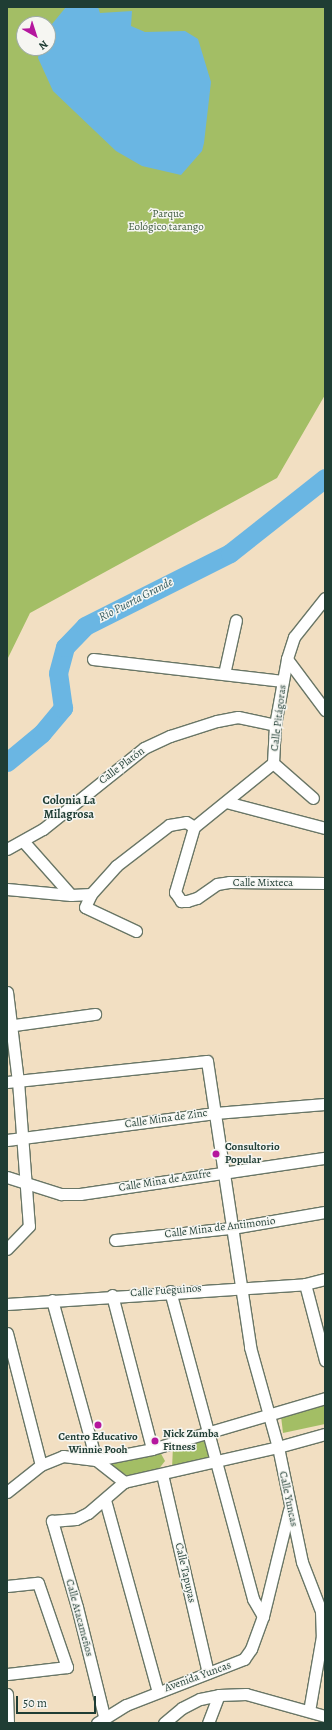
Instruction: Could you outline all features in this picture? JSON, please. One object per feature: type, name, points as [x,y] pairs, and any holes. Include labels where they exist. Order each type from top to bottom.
[{"type":"street","name":"Calle Pitágoras","points":[[194,826],[273,763],[276,726],[287,659],[294,637],[325,598]]},
{"type":"street","points":[[224,674],[236,620]]},
{"type":"street","points":[[93,659],[283,681]]},
{"type":"street","points":[[287,659],[325,710]]},
{"type":"street","name":"Calle Platón","points":[[7,849],[43,829],[150,745],[217,721],[238,718],[276,726]]},
{"type":"street","points":[[273,763],[313,798]]},
{"type":"street","points":[[226,802],[325,828]]},
{"type":"street","points":[[136,931],[85,907],[91,894],[116,866],[169,825],[186,822],[194,826]]},
{"type":"street","name":"Calle Mixteca","points":[[194,826],[175,892],[180,901],[197,898],[217,884],[229,882],[325,882]]},
{"type":"street","points":[[23,840],[71,895]]},
{"type":"street","points":[[7,889],[71,895],[91,894]]},
{"type":"street","points":[[7,992],[13,1081],[22,1138],[29,1226],[7,1248]]},
{"type":"street","points":[[9,1026],[94,1014]]},
{"type":"street","name":"Calle Yuncas","points":[[13,1081],[208,1061],[250,1347],[270,1412],[289,1508],[302,1562],[322,1612],[322,1636],[309,1711]]},
{"type":"street","name":"Calle Mina de Zinc","points":[[7,1140],[215,1113],[325,1104]]},
{"type":"street","name":"Calle Mina de Azufre","points":[[7,1176],[61,1194],[80,1194],[224,1171],[325,1158]]},
{"type":"street","name":"Calle Mina de Antimonio","points":[[115,1240],[232,1228],[325,1212]]},
{"type":"street","name":"Calle Fueguinos","points":[[7,1304],[170,1291],[305,1284],[325,1279]]},
{"type":"street","points":[[305,1284],[325,1360]]},
{"type":"street","points":[[170,1291],[209,1431],[253,1599],[264,1616]]},
{"type":"street","points":[[112,1295],[152,1449]]},
{"type":"street","points":[[52,1300],[96,1460],[124,1482]]},
{"type":"street","points":[[7,1333],[41,1466]]},
{"type":"street","points":[[7,1492],[41,1466],[63,1456],[96,1460],[152,1449],[270,1412],[325,1398]]},
{"type":"street","points":[[158,1692],[105,1500],[124,1482],[216,1462],[325,1434]]},
{"type":"street","name":"Calle Tapuyas","points":[[162,1474],[208,1673]]},
{"type":"street","name":"Calle Atacameños","points":[[101,1720],[77,1606],[52,1521],[76,1519],[105,1500]]},
{"type":"street","name":"Avenida Yuncas","points":[[101,1720],[158,1692],[244,1659],[251,1649],[264,1616],[289,1508]]},
{"type":"street","points":[[7,1586],[38,1583],[67,1667],[7,1674]]},
{"type":"street","points":[[7,1694],[8,1723]]},
{"type":"street","points":[[164,1723],[182,1708],[200,1699],[219,1695],[246,1694],[325,1716]]},
{"type":"street","points":[[208,1723],[219,1695]]},
{"type":"green space","name":"´Parque Eológico tarango","points":[[7,7],[325,7],[325,395],[277,478],[30,613],[7,660]]},
{"type":"green space","points":[[325,1404],[325,1424],[283,1433],[281,1416]]},
{"type":"green space","points":[[207,1436],[214,1460],[172,1469],[173,1446]]},
{"type":"green space","points":[[159,1450],[165,1461],[158,1470],[130,1477],[102,1461]]},
{"type":"water","points":[[66,7],[98,7],[100,13],[132,11],[131,26],[145,32],[185,31],[198,39],[211,82],[204,143],[202,151],[181,175],[142,166],[116,151],[53,91],[38,58],[38,56],[56,56],[56,19]]},
{"type":"waterway","name":"Río Puerta Grande","points":[[7,762],[42,733],[63,708],[58,673],[65,647],[85,626],[230,553],[325,478]]},
{"type":"place","name":"Consultorio Popular","points":[[216,1154]]},
{"type":"place","name":"Centro Educativo Winnie Pooh","points":[[98,1425]]},
{"type":"place","name":"Nick Zumba Fitness","points":[[155,1441]]},
{"type":"district","name":"Colonia La Milagrosa","points":[[69,808]]}]
